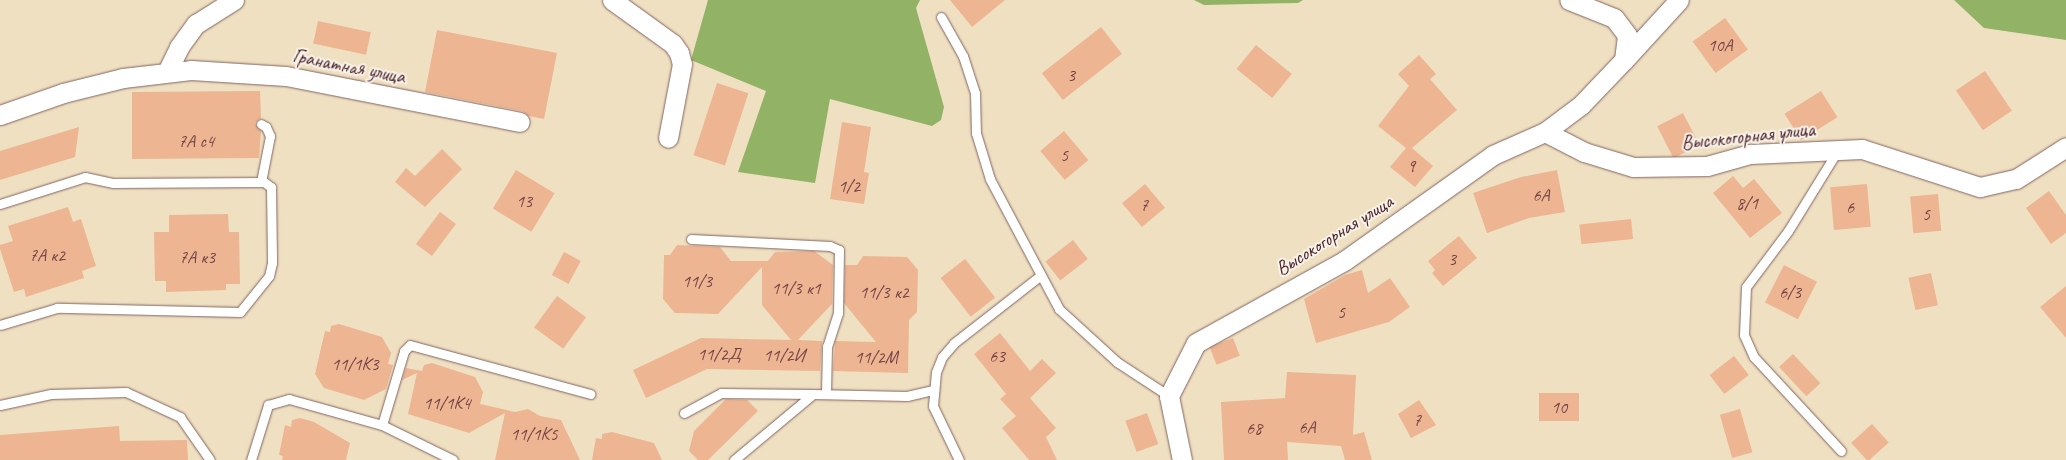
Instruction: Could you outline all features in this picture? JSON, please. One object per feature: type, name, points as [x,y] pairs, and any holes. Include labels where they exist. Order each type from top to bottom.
[{"type":"street","points":[[167,72],[179,47],[196,24],[234,0]]},
{"type":"street","points":[[612,0],[673,44],[679,53],[682,64],[668,138]]},
{"type":"street","points":[[1569,0],[1614,18],[1627,35],[1624,60]]},
{"type":"street","name":"Высокогорная улица","points":[[1169,396],[1196,343],[1344,261],[1493,155],[1545,132],[1581,105],[1679,0]]},
{"type":"street","name":"Гранатная улица","points":[[0,115],[72,91],[123,78],[191,70],[286,76],[520,122]]},
{"type":"street","name":"Высокогорная улица","points":[[1545,132],[1584,152],[1633,167],[1707,166],[1750,154],[1862,149],[1980,187],[2016,179],[2066,147]]},
{"type":"street","points":[[1169,396],[1182,460]]},
{"type":"lane","points":[[942,17],[963,56],[975,93],[976,134],[990,179],[1059,309],[1117,362],[1169,396]]},
{"type":"lane","points":[[261,124],[266,127],[270,136],[261,182]]},
{"type":"lane","points":[[1838,150],[1788,231],[1746,287],[1744,336],[1754,356],[1841,451]]},
{"type":"lane","points":[[0,204],[85,177],[113,184],[261,182],[271,187],[272,263],[269,276],[245,310],[234,312],[57,308],[0,326]]},
{"type":"lane","points":[[691,239],[836,247],[840,255],[838,313],[827,346],[826,394]]},
{"type":"lane","points":[[959,460],[939,424],[933,406],[934,390],[942,357],[954,343],[1041,274]]},
{"type":"lane","points":[[382,425],[404,350],[410,344],[590,394]]},
{"type":"lane","points":[[684,413],[722,393],[906,396],[934,390]]},
{"type":"lane","points":[[0,405],[51,394],[126,392],[180,418],[210,460]]},
{"type":"lane","points":[[734,460],[813,394]]},
{"type":"lane","points":[[251,460],[266,410],[274,402],[289,399],[382,425],[453,460]]},
{"type":"green space","points":[[708,0],[920,0],[916,8],[944,107],[941,120],[932,126],[830,99],[815,183],[738,172],[766,91],[691,60]]},
{"type":"green space","points":[[1194,0],[1303,0],[1298,3],[1204,5]]},
{"type":"green space","points":[[1954,0],[2066,0],[2066,40],[1984,28]]},
{"type":"building","points":[[950,0],[1005,0],[972,27]]},
{"type":"building","points":[[1725,18],[1748,50],[1716,73],[1693,42]]},
{"type":"building","points":[[318,21],[371,32],[366,55],[313,43]]},
{"type":"building","points":[[1101,27],[1122,54],[1063,100],[1042,73]]},
{"type":"building","points":[[437,30],[557,53],[544,119],[529,116],[522,111],[425,92]]},
{"type":"building","points":[[1256,45],[1292,74],[1272,98],[1236,69]]},
{"type":"building","points":[[1419,55],[1436,74],[1430,79],[1457,110],[1412,148],[1433,166],[1415,187],[1390,167],[1406,148],[1378,126],[1409,86],[1398,74]]},
{"type":"building","points":[[1985,71],[2012,111],[1983,130],[1956,91]]},
{"type":"building","points":[[717,83],[748,93],[725,165],[694,155]]},
{"type":"building","points":[[260,91],[261,118],[255,123],[261,131],[259,158],[132,159],[132,92]]},
{"type":"building","points":[[1821,91],[1837,117],[1801,140],[1785,114]]},
{"type":"building","points":[[1683,113],[1699,145],[1674,158],[1657,126]]},
{"type":"building","points":[[842,122],[871,127],[864,172],[869,173],[864,204],[830,199]]},
{"type":"building","points":[[79,127],[75,157],[0,180],[0,151]]},
{"type":"building","points":[[1064,131],[1088,160],[1065,180],[1040,151]]},
{"type":"building","points":[[442,149],[462,169],[425,207],[395,182],[406,168],[415,176]]},
{"type":"building","points":[[516,170],[555,193],[531,232],[493,209]]},
{"type":"building","points":[[1557,170],[1565,212],[1529,218],[1487,233],[1473,193],[1521,177]]},
{"type":"building","points":[[1733,176],[1743,188],[1754,179],[1782,213],[1750,238],[1713,193]]},
{"type":"building","points":[[1145,184],[1165,208],[1142,227],[1122,203]]},
{"type":"building","points":[[1867,184],[1871,227],[1834,230],[1830,187]]},
{"type":"building","points":[[2049,191],[2066,215],[2066,233],[2051,244],[2026,208]]},
{"type":"building","points":[[1938,194],[1941,231],[1913,233],[1910,196]]},
{"type":"building","points":[[68,207],[73,222],[81,219],[96,266],[82,271],[84,278],[26,297],[24,289],[14,292],[0,249],[0,245],[13,241],[8,226]]},
{"type":"building","points":[[440,212],[456,224],[432,256],[416,244]]},
{"type":"building","points":[[228,214],[229,232],[239,232],[240,284],[226,284],[226,290],[166,292],[166,281],[155,281],[154,232],[169,232],[169,215]]},
{"type":"building","points":[[1631,219],[1633,239],[1581,244],[1579,224]]},
{"type":"building","points":[[1459,236],[1477,258],[1443,286],[1432,273],[1435,270],[1428,261]]},
{"type":"building","points":[[1073,240],[1088,259],[1060,280],[1045,262]]},
{"type":"building","points":[[677,245],[720,247],[731,261],[768,261],[775,252],[814,251],[833,265],[832,304],[798,340],[822,341],[820,371],[707,369],[646,398],[633,370],[701,338],[791,340],[762,305],[762,267],[718,314],[675,313],[663,299],[664,255],[670,255]]},
{"type":"building","points":[[564,252],[581,261],[569,284],[552,275]]},
{"type":"building","points":[[863,256],[907,257],[918,270],[917,312],[909,320],[908,373],[833,371],[835,341],[876,342],[844,303],[845,265],[857,265]]},
{"type":"building","points":[[965,259],[995,298],[971,317],[941,278]]},
{"type":"building","points":[[1784,265],[1817,282],[1798,319],[1765,302]]},
{"type":"building","points":[[1362,270],[1368,293],[1390,278],[1410,307],[1389,322],[1316,343],[1304,299],[1345,275]]},
{"type":"building","points":[[1931,273],[1938,305],[1915,310],[1909,278]]},
{"type":"building","points":[[2066,286],[2066,338],[2040,307]]},
{"type":"building","points":[[557,296],[586,317],[563,349],[534,328]]},
{"type":"building","points":[[339,324],[382,337],[391,353],[388,364],[393,365],[386,389],[364,400],[324,388],[315,374],[325,331],[330,332],[331,326]]},
{"type":"building","points":[[1000,333],[1030,371],[1042,359],[1056,373],[1030,398],[1056,428],[1046,437],[1057,460],[1029,460],[1002,428],[1016,416],[1000,399],[1006,394],[974,354]]},
{"type":"building","points":[[1233,338],[1240,356],[1216,365],[1210,347]]},
{"type":"building","points":[[1793,354],[1820,383],[1806,396],[1779,367]]},
{"type":"building","points":[[1734,356],[1749,375],[1724,394],[1710,375]]},
{"type":"building","points":[[432,363],[475,377],[483,392],[480,404],[515,412],[528,409],[540,416],[561,420],[580,460],[495,460],[505,413],[469,433],[408,414],[417,373],[402,380],[406,368],[422,371],[424,365]]},
{"type":"building","points":[[1287,372],[1356,375],[1353,435],[1364,432],[1372,460],[1345,460],[1341,446],[1287,442],[1288,460],[1224,460],[1221,402],[1285,398]]},
{"type":"building","points":[[1539,393],[1579,393],[1579,421],[1539,421]]},
{"type":"building","points":[[726,399],[747,400],[758,411],[708,460],[698,460],[689,451],[694,431]]},
{"type":"building","points":[[1419,400],[1436,425],[1411,438],[1398,414]]},
{"type":"building","points":[[1740,409],[1752,452],[1732,458],[1720,415]]},
{"type":"building","points":[[1147,413],[1158,444],[1137,452],[1125,421]]},
{"type":"building","points":[[300,418],[314,422],[350,443],[346,460],[282,460],[283,456],[279,455],[285,425],[291,427],[292,420]]},
{"type":"building","points":[[1872,424],[1889,443],[1869,460],[1867,460],[1851,443]]},
{"type":"building","points":[[119,426],[120,441],[187,440],[188,460],[0,460],[0,435]]},
{"type":"building","points":[[612,432],[654,443],[662,460],[592,460],[596,438],[602,439],[602,434]]}]
